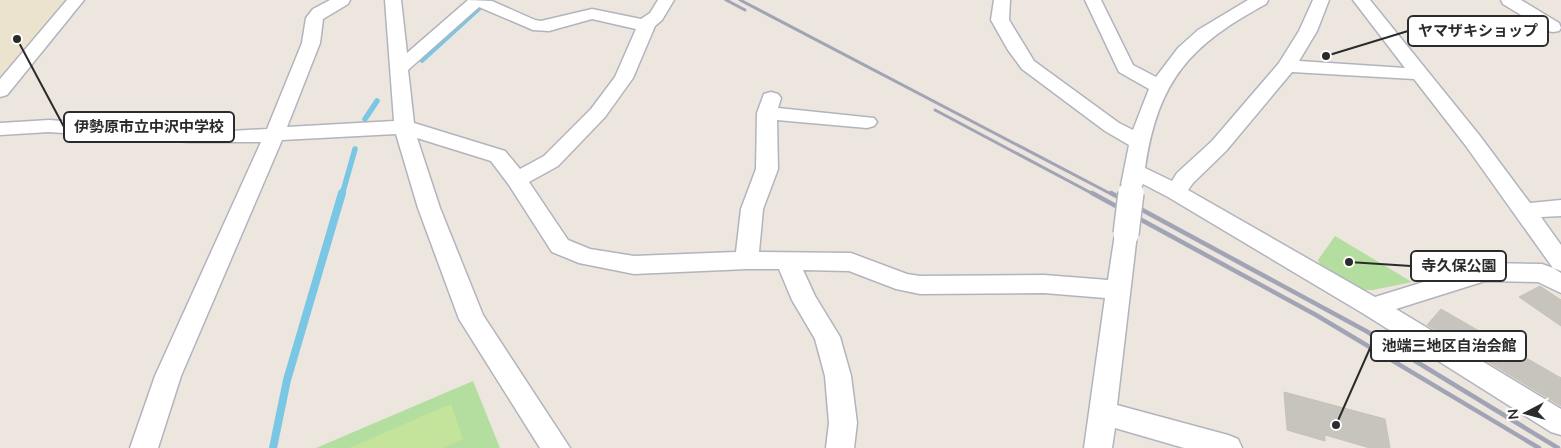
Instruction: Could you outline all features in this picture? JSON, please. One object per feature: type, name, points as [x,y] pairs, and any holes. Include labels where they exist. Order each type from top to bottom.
[{"type":"street","points":[[0,91],[76,0]]},
{"type":"street","points":[[144,448],[168,376],[274,136],[310,43],[315,18],[327,8],[342,0]]},
{"type":"street","points":[[393,0],[404,127],[429,208],[472,319],[556,448]]},
{"type":"street","points":[[517,180],[551,161],[598,113],[624,78],[647,24],[654,19],[666,0]]},
{"type":"street","points":[[1002,0],[1000,20],[1028,65],[1112,128],[1138,142]]},
{"type":"street","points":[[1093,0],[1125,68],[1158,86]]},
{"type":"street","points":[[1098,448],[1138,142],[1148,110],[1158,86],[1180,56],[1197,39],[1230,16],[1260,0]]},
{"type":"street","points":[[1176,192],[1185,178],[1218,146],[1286,66],[1308,31],[1320,0]]},
{"type":"street","points":[[1361,0],[1473,141],[1561,262]]},
{"type":"street","points":[[1509,0],[1552,27]]},
{"type":"street","points":[[400,68],[477,1],[501,9],[532,25],[562,24],[581,16],[594,14],[611,16],[622,22],[647,24]]},
{"type":"street","points":[[1534,14],[1561,11]]},
{"type":"street","points":[[1286,66],[1420,74]]},
{"type":"street","points":[[747,260],[752,209],[767,169],[769,106],[868,122]]},
{"type":"street","points":[[0,129],[50,126],[139,130],[188,136],[274,136],[404,127],[498,156],[517,180],[560,246],[587,257],[634,265],[747,260],[851,262],[905,283],[920,285],[1049,284],[1118,290]]},
{"type":"street","points":[[1133,178],[1176,192],[1373,307],[1561,424]]},
{"type":"street","points":[[1524,211],[1561,208]]},
{"type":"street","points":[[787,261],[804,300],[828,337],[838,376],[843,423],[840,448]]},
{"type":"street","points":[[1373,307],[1485,272],[1542,273],[1561,284]]},
{"type":"street","points":[[1102,413],[1228,448]]},
{"type":"shaded area","points":[[0,0],[67,0],[0,78]]},
{"type":"green space","points":[[1335,236],[1412,282],[1373,290],[1360,290],[1320,264],[1318,260]]},
{"type":"green space","points":[[473,381],[500,448],[316,448]]},
{"type":"green space","points":[[451,404],[463,439],[443,448],[349,448]]},
{"type":"building","points":[[1540,286],[1561,300],[1561,326],[1519,297]]},
{"type":"building","points":[[1441,309],[1561,378],[1561,406],[1427,325]]},
{"type":"building","points":[[1284,392],[1385,419],[1390,448],[1370,448],[1325,435],[1325,441],[1287,430]]},
{"type":"waterway","points":[[422,60],[479,8]]},
{"type":"waterway","points":[[365,119],[377,101]]},
{"type":"waterway","points":[[342,195],[355,149]]},
{"type":"waterway","points":[[273,448],[287,380],[342,193]]},
{"type":"railway","points":[[726,0],[745,10]]},
{"type":"railway","points":[[740,0],[1113,195]]},
{"type":"railway","points":[[935,110],[1095,195]]},
{"type":"railway","points":[[1092,193],[1316,315],[1539,448]]},
{"type":"railway","points":[[1111,193],[1366,331],[1558,448]]},
{"type":"place","name":"伊勢原市立中沢中学校","points":[[17,39]]},
{"type":"place","name":"ヤマザキショップ","points":[[1326,56]]},
{"type":"place","name":"寺久保公園","points":[[1349,262]]},
{"type":"place","name":"池端三地区自治会館","points":[[1336,425]]}]
